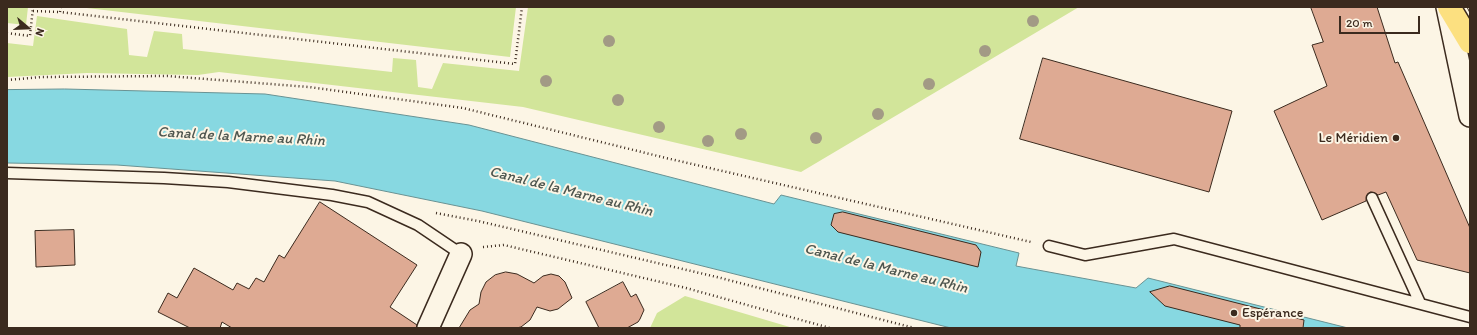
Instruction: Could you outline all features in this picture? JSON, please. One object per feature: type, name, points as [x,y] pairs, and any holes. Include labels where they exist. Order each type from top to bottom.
[{"type":"main road","points":[[1448,7],[1470,42]]},
{"type":"street","points":[[1448,7],[1470,116]]},
{"type":"street","points":[[428,328],[461,254]]},
{"type":"lane","points":[[7,173],[164,178],[228,182],[332,195],[368,202],[418,225],[461,254]]},
{"type":"lane","points":[[1372,198],[1420,304]]},
{"type":"lane","points":[[1049,246],[1085,255],[1174,239],[1470,317]]},
{"type":"path","points":[[7,33],[30,36],[33,7]]},
{"type":"path","points":[[60,12],[61,7]]},
{"type":"path","points":[[33,11],[60,12],[515,64],[522,7]]},
{"type":"path","points":[[7,80],[42,77],[167,76],[309,87],[463,108],[666,158],[1049,246]]},
{"type":"path","points":[[431,212],[478,221],[721,278],[914,328]]},
{"type":"path","points":[[461,254],[478,248],[504,245],[686,288],[830,328]]},
{"type":"green space","points":[[7,7],[28,7],[26,25],[7,23]]},
{"type":"green space","points":[[78,7],[516,7],[510,57]]},
{"type":"green space","points":[[528,7],[1079,7],[801,172],[523,107],[219,72],[198,75],[87,73],[7,77],[7,43],[33,46],[37,16],[127,29],[129,55],[147,57],[154,31],[182,34],[183,49],[392,72],[393,58],[416,60],[418,87],[432,89],[443,63],[519,71]]},
{"type":"green space","points":[[685,296],[793,328],[650,328],[657,313]]},
{"type":"water","name":"Canal de la Marne au Rhin","points":[[65,89],[265,94],[469,125],[774,204],[781,195],[1019,253],[1016,266],[1136,288],[1148,278],[1348,328],[951,328],[482,211],[335,181],[117,165],[7,163],[7,90]]},
{"type":"building","name":"Le Méridien","points":[[1311,7],[1377,7],[1395,63],[1398,62],[1470,228],[1470,273],[1417,260],[1386,192],[1378,195],[1370,192],[1367,195],[1366,201],[1322,220],[1274,111],[1327,86],[1312,45],[1323,42]]},
{"type":"building","points":[[1043,58],[1232,111],[1209,192],[1020,139]]},
{"type":"building","points":[[320,202],[417,265],[390,307],[417,325],[416,328],[232,328],[222,322],[220,328],[190,328],[158,312],[168,293],[177,298],[194,268],[233,290],[237,283],[249,289],[256,278],[264,282],[279,255],[284,258]]},
{"type":"building","points":[[843,212],[976,245],[981,252],[978,267],[838,232],[831,225],[834,214]]},
{"type":"building","points":[[74,230],[75,265],[36,267],[35,231]]},
{"type":"building","points":[[506,272],[517,274],[534,283],[543,276],[551,274],[559,276],[565,282],[572,298],[558,309],[550,311],[537,307],[530,320],[521,327],[459,328],[470,310],[479,304],[481,292],[486,282],[495,275]]},
{"type":"building","points":[[623,282],[631,297],[636,294],[644,310],[640,319],[638,322],[627,328],[599,328],[586,302]]},
{"type":"building","name":"Espérance","points":[[1170,286],[1304,320],[1303,328],[1240,328],[1240,325],[1165,306],[1150,292]]},
{"type":"tram line","points":[[1467,7],[1470,13]]},
{"type":"place","name":"Le Méridien","points":[[1396,138]]},
{"type":"place","name":"Espérance","points":[[1234,313]]}]
